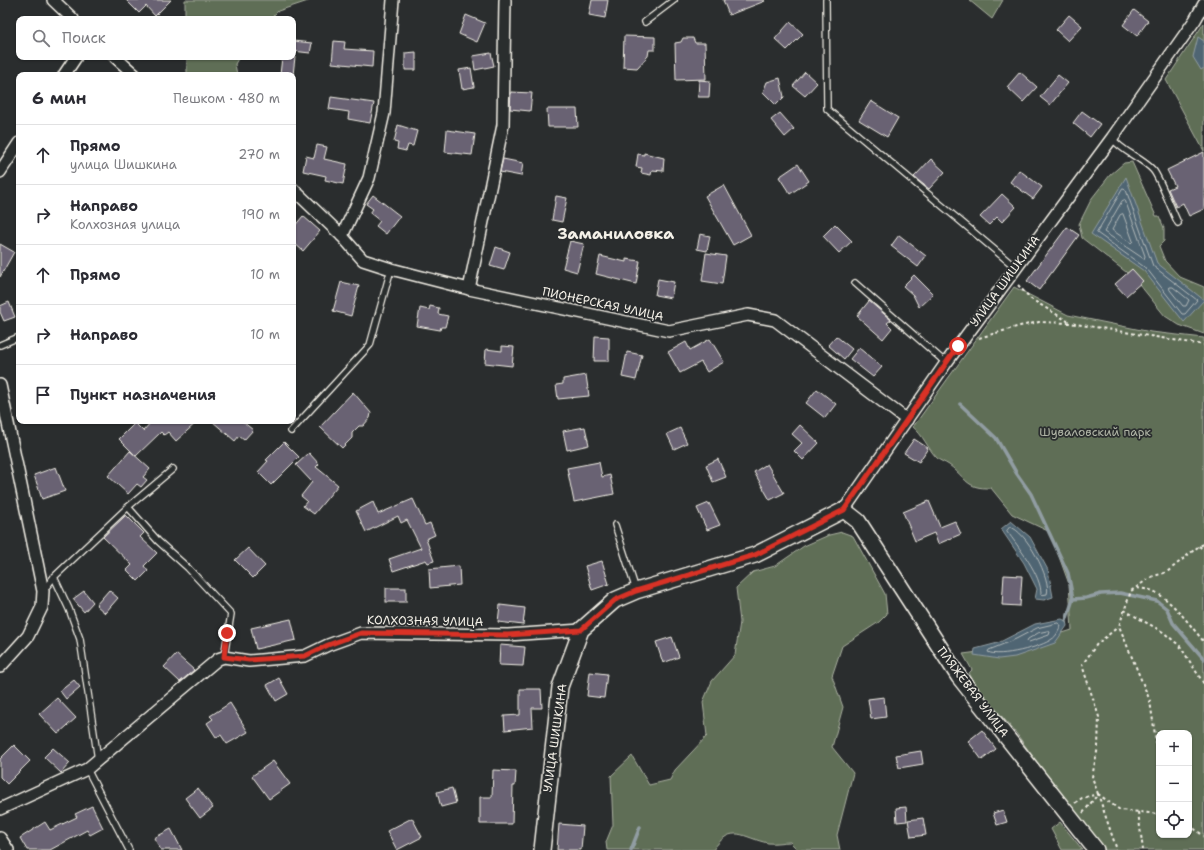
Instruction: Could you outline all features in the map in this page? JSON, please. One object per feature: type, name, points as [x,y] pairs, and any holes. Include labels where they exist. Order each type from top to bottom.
[{"type":"street","points":[[53,0],[70,16]]},
{"type":"street","points":[[342,236],[369,178],[384,113],[393,0]]},
{"type":"street","points":[[469,289],[503,125],[505,0]]},
{"type":"street","name":"УЛИЦА ШИШКИНА","points":[[542,850],[560,687],[581,630],[615,600],[636,591],[755,555],[844,510],[958,346],[1112,138],[1195,20],[1204,4]]},
{"type":"street","points":[[66,72],[74,60]]},
{"type":"street","points":[[118,60],[132,72]]},
{"type":"street","points":[[0,172],[16,148]]},
{"type":"street","name":"ПИОНЕРСКАЯ УЛИЦА","points":[[296,192],[342,236],[363,260],[391,269],[469,289],[669,331],[748,315],[775,320],[907,420]]},
{"type":"street","points":[[0,385],[43,591],[42,607],[28,636],[0,667]]},
{"type":"street","name":"ПЛЯЖЕВАЯ УЛИЦА","points":[[844,510],[858,521],[959,677],[1096,850]]},
{"type":"street","name":"КОЛХОЗНАЯ УЛИЦА","points":[[224,657],[249,660],[305,656],[328,645],[361,633],[508,635],[581,630]]},
{"type":"street","points":[[0,809],[87,768],[218,659],[224,657]]},
{"type":"street","points":[[0,838],[8,850]]},
{"type":"lane","points":[[645,22],[674,0]]},
{"type":"lane","points":[[826,0],[827,109],[1012,272]]},
{"type":"lane","points":[[1112,138],[1116,144],[1136,156],[1154,171],[1178,223]]},
{"type":"lane","points":[[291,431],[370,346],[391,269]]},
{"type":"lane","points":[[855,283],[946,363]]},
{"type":"lane","points":[[0,345],[16,339]]},
{"type":"lane","points":[[43,591],[54,577],[128,507],[173,469]]},
{"type":"lane","points":[[128,507],[158,541],[188,568],[231,614],[224,657]]},
{"type":"lane","points":[[615,525],[636,591]]},
{"type":"lane","points":[[54,577],[69,609],[80,639],[98,760]]},
{"type":"lane","points":[[87,768],[129,850]]},
{"type":"path","points":[[1012,272],[1031,299],[1070,323]]},
{"type":"path","points":[[958,346],[1020,326],[1039,322],[1070,323],[1204,345]]},
{"type":"path","points":[[1117,850],[1092,777],[1098,747],[1099,717],[1082,665],[1097,644],[1119,626],[1131,591],[1151,577],[1167,572],[1199,546],[1204,544]]},
{"type":"path","points":[[1199,546],[1204,550]]},
{"type":"path","points":[[1137,588],[1153,592],[1165,600],[1182,615],[1204,642]]},
{"type":"path","points":[[1124,610],[1164,632],[1180,646],[1204,684]]},
{"type":"path","points":[[1119,626],[1150,701],[1156,742]]},
{"type":"path","points":[[1064,810],[1082,798],[1098,794]]},
{"type":"path","points":[[1098,794],[1120,810],[1156,814]]},
{"type":"path","points":[[1075,824],[1098,794]]},
{"type":"path","points":[[1138,812],[1143,850]]},
{"type":"path","points":[[1192,827],[1204,836]]},
{"type":"green space","points":[[185,0],[311,0],[278,11],[273,16],[185,16]]},
{"type":"green space","points":[[969,0],[1003,0],[992,19]]},
{"type":"green space","points":[[1204,23],[1204,151],[1166,80]]},
{"type":"green space","points":[[187,60],[237,60],[235,64],[236,72],[187,72]]},
{"type":"green space","points":[[1132,162],[1156,216],[1159,216],[1164,228],[1164,241],[1159,246],[1165,261],[1180,277],[1204,287],[1204,334],[1179,325],[1165,316],[1135,279],[1082,238],[1079,224],[1092,198],[1110,175],[1124,163]]},
{"type":"green space","name":"Шуваловский парк","points":[[1014,287],[1068,315],[1151,332],[1204,338],[1204,850],[1100,850],[1016,733],[976,686],[969,673],[972,670],[963,654],[1018,647],[1072,630],[1069,584],[1050,532],[1012,514],[991,488],[976,487],[967,482],[949,465],[937,458],[920,434],[913,427]]},
{"type":"green space","points":[[842,532],[853,536],[885,594],[887,614],[879,622],[842,646],[832,676],[843,707],[832,747],[853,773],[837,835],[840,850],[798,850],[790,842],[768,843],[738,834],[732,834],[726,836],[720,841],[713,850],[607,850],[606,842],[613,825],[611,776],[632,756],[649,785],[670,780],[675,770],[707,736],[703,702],[712,681],[735,655],[740,622],[736,588],[753,572],[775,566],[804,546],[829,535]]},
{"type":"green space","points":[[1060,822],[1083,850],[1062,850],[1051,829]]},
{"type":"water","points":[[1198,37],[1204,41],[1204,68],[1201,70],[1193,57]]},
{"type":"water","points":[[1126,177],[1157,263],[1204,300],[1184,322],[1144,271],[1091,234]]},
{"type":"water","points":[[1011,521],[1030,537],[1048,570],[1053,597],[1044,600],[1035,599],[1037,589],[1024,563],[1001,529]]},
{"type":"water","points":[[1062,619],[1066,621],[1067,626],[1055,643],[1015,657],[999,659],[974,655],[975,649],[998,643],[1035,624]]},
{"type":"building","points":[[126,0],[171,0],[155,16],[146,6],[139,13]]},
{"type":"building","points":[[592,0],[608,0],[605,18],[589,15]]},
{"type":"building","points":[[723,0],[764,0],[765,1],[729,15]]},
{"type":"building","points":[[1134,10],[1148,21],[1137,36],[1123,25]]},
{"type":"building","points":[[466,15],[485,23],[477,42],[459,34]]},
{"type":"building","points":[[1069,15],[1082,26],[1068,41],[1056,30]]},
{"type":"building","points":[[790,22],[803,34],[787,50],[775,39]]},
{"type":"building","points":[[624,36],[655,37],[655,50],[649,50],[648,56],[637,68],[623,67]]},
{"type":"building","points":[[683,38],[693,38],[695,43],[705,43],[706,79],[676,80],[675,43],[681,42]]},
{"type":"building","points":[[296,41],[312,43],[310,53],[296,51]]},
{"type":"building","points":[[334,41],[345,42],[344,49],[373,51],[372,67],[332,63]]},
{"type":"building","points":[[416,52],[416,70],[405,70],[405,53]]},
{"type":"building","points":[[491,53],[494,66],[475,70],[473,56]]},
{"type":"building","points":[[282,60],[295,60],[293,72],[280,72]]},
{"type":"building","points":[[471,68],[474,87],[462,89],[459,70]]},
{"type":"building","points":[[805,72],[817,83],[805,96],[793,86]]},
{"type":"building","points":[[1020,72],[1037,87],[1023,102],[1007,87]]},
{"type":"building","points":[[1058,75],[1068,83],[1050,105],[1040,97]]},
{"type":"building","points":[[780,78],[784,97],[776,105],[763,92],[767,82]]},
{"type":"building","points":[[699,80],[710,81],[709,97],[698,97]]},
{"type":"building","points":[[511,92],[532,93],[530,111],[510,109]]},
{"type":"building","points":[[331,97],[374,103],[370,123],[348,119],[349,112],[329,109]]},
{"type":"building","points":[[871,101],[898,118],[887,137],[859,120]]},
{"type":"building","points":[[547,109],[577,109],[578,127],[548,127]]},
{"type":"building","points":[[1082,111],[1100,124],[1090,137],[1073,123]]},
{"type":"building","points":[[780,113],[794,129],[785,137],[771,120]]},
{"type":"building","points":[[398,125],[417,131],[413,146],[408,145],[406,151],[397,149],[398,143],[394,142]]},
{"type":"building","points":[[447,130],[475,134],[472,155],[445,152]]},
{"type":"building","points":[[317,145],[327,147],[324,159],[347,164],[343,184],[325,180],[326,176],[303,171],[306,156],[314,158]]},
{"type":"building","points":[[1204,152],[1204,209],[1189,216],[1183,203],[1176,207],[1168,189],[1175,186],[1167,170]]},
{"type":"building","points":[[644,153],[664,158],[663,171],[652,170],[651,175],[641,173],[642,168],[636,167],[638,154],[644,155]]},
{"type":"building","points":[[503,159],[523,163],[521,176],[500,172]]},
{"type":"building","points":[[931,159],[945,172],[929,189],[914,177]]},
{"type":"building","points":[[798,164],[809,181],[790,194],[779,177]]},
{"type":"building","points":[[1019,170],[1042,187],[1033,199],[1010,182]]},
{"type":"building","points":[[724,185],[751,235],[733,245],[705,196]]},
{"type":"building","points":[[1002,194],[1016,207],[1002,222],[997,217],[989,225],[980,217]]},
{"type":"building","points":[[373,195],[400,216],[386,234],[376,226],[380,221],[370,213],[373,209],[366,204]]},
{"type":"building","points":[[556,196],[567,198],[562,222],[552,220]]},
{"type":"building","points":[[303,216],[320,231],[303,251],[296,245],[296,224]]},
{"type":"building","points":[[835,224],[852,241],[839,253],[823,236]]},
{"type":"building","points":[[1067,227],[1079,235],[1039,290],[1027,281]]},
{"type":"building","points":[[700,234],[710,236],[707,251],[697,249]]},
{"type":"building","points":[[899,235],[926,256],[918,267],[891,246]]},
{"type":"building","points":[[570,241],[584,244],[577,272],[563,268]]},
{"type":"building","points":[[0,244],[14,252],[0,277]]},
{"type":"building","points":[[496,247],[510,252],[504,270],[490,266]]},
{"type":"building","points":[[706,253],[726,256],[722,284],[702,281]]},
{"type":"building","points":[[600,256],[626,262],[626,259],[640,261],[636,284],[596,274]]},
{"type":"building","points":[[1132,269],[1143,281],[1126,296],[1115,284]]},
{"type":"building","points":[[914,275],[933,294],[919,307],[913,295],[903,286]]},
{"type":"building","points":[[658,279],[674,282],[671,298],[655,295]]},
{"type":"building","points":[[341,282],[359,286],[351,316],[333,311]]},
{"type":"building","points":[[869,301],[891,320],[887,323],[892,328],[883,339],[857,316]]},
{"type":"building","points":[[9,302],[15,317],[4,321],[0,312],[0,306]]},
{"type":"building","points":[[430,306],[439,308],[438,314],[448,316],[445,327],[441,327],[440,330],[417,326],[420,308],[429,310]]},
{"type":"building","points":[[595,336],[609,337],[609,361],[594,361]]},
{"type":"building","points":[[836,336],[852,349],[844,359],[828,345]]},
{"type":"building","points":[[710,339],[724,362],[707,372],[701,362],[680,373],[668,352],[686,342],[690,350]]},
{"type":"building","points":[[502,346],[514,347],[512,366],[485,363],[486,349],[502,351]]},
{"type":"building","points":[[859,348],[882,367],[873,377],[850,359]]},
{"type":"building","points":[[627,352],[642,355],[636,380],[622,377]]},
{"type":"building","points":[[586,375],[589,396],[558,399],[556,385],[563,384],[563,379]]},
{"type":"building","points":[[817,389],[836,404],[825,418],[806,403]]},
{"type":"building","points":[[353,392],[371,413],[370,418],[363,426],[359,426],[352,433],[352,438],[342,448],[320,427]]},
{"type":"building","points":[[134,424],[136,424],[143,431],[149,424],[195,424],[176,441],[168,432],[164,435],[161,432],[136,456],[119,439]]},
{"type":"building","points":[[215,424],[246,424],[253,430],[244,440],[239,436],[235,441]]},
{"type":"building","points":[[800,425],[819,443],[803,460],[794,451],[802,443],[792,434]]},
{"type":"building","points":[[585,427],[589,445],[567,450],[563,431]]},
{"type":"building","points":[[680,428],[687,443],[674,449],[667,434]]},
{"type":"building","points":[[914,439],[928,448],[919,462],[904,453]]},
{"type":"building","points":[[284,442],[299,457],[271,485],[258,472],[268,461],[266,460]]},
{"type":"building","points":[[130,451],[150,469],[143,477],[147,480],[141,487],[137,484],[128,494],[108,476]]},
{"type":"building","points":[[309,453],[319,464],[316,467],[338,485],[314,514],[303,506],[307,501],[301,496],[312,482],[296,465]]},
{"type":"building","points":[[718,459],[726,477],[713,482],[706,465]]},
{"type":"building","points":[[599,462],[602,477],[610,475],[614,494],[574,502],[567,468]]},
{"type":"building","points":[[767,464],[784,493],[770,500],[754,472]]},
{"type":"building","points":[[56,467],[65,491],[42,499],[34,475]]},
{"type":"building","points":[[413,499],[425,525],[430,523],[435,535],[426,539],[434,561],[428,563],[426,560],[393,571],[389,559],[421,548],[407,520],[401,523],[398,516],[366,532],[356,511],[373,502],[378,514]]},
{"type":"building","points":[[929,501],[940,527],[955,521],[961,534],[938,544],[934,533],[915,541],[903,512]]},
{"type":"building","points":[[709,503],[720,525],[707,530],[697,508]]},
{"type":"building","points":[[126,515],[144,533],[140,537],[157,553],[144,566],[148,571],[138,581],[127,570],[132,565],[103,537]]},
{"type":"building","points":[[248,548],[265,566],[253,578],[235,560]]},
{"type":"building","points":[[602,561],[609,584],[592,590],[585,566]]},
{"type":"building","points":[[459,566],[460,585],[430,588],[429,569]]},
{"type":"building","points":[[1004,575],[1022,576],[1020,606],[1002,605]]},
{"type":"building","points":[[386,588],[406,588],[406,602],[386,602]]},
{"type":"building","points":[[109,590],[118,598],[105,613],[96,605]]},
{"type":"building","points":[[84,591],[93,602],[84,612],[73,599]]},
{"type":"building","points":[[500,605],[525,608],[523,625],[498,622]]},
{"type":"building","points":[[291,619],[296,640],[256,649],[251,628]]},
{"type":"building","points":[[672,637],[679,657],[663,663],[656,642]]},
{"type":"building","points":[[500,645],[525,647],[523,666],[499,665]]},
{"type":"building","points":[[176,654],[194,670],[180,682],[164,667]]},
{"type":"building","points":[[590,672],[607,674],[604,698],[587,696]]},
{"type":"building","points":[[279,678],[288,694],[276,701],[267,685]]},
{"type":"building","points":[[74,680],[80,687],[66,699],[60,691]]},
{"type":"building","points":[[520,689],[541,689],[542,708],[532,708],[533,727],[505,730],[504,716],[520,715]]},
{"type":"building","points":[[884,697],[886,717],[871,719],[868,699]]},
{"type":"building","points":[[57,698],[76,718],[58,734],[39,714]]},
{"type":"building","points":[[230,703],[248,732],[227,744],[221,735],[216,737],[207,723],[213,719],[210,716]]},
{"type":"building","points":[[982,730],[996,749],[982,760],[968,741]]},
{"type":"building","points":[[14,745],[30,761],[7,784],[0,777],[0,759]]},
{"type":"building","points":[[53,748],[70,763],[61,773],[44,757]]},
{"type":"building","points":[[921,751],[923,764],[899,768],[896,755]]},
{"type":"building","points":[[273,761],[290,784],[269,799],[252,776]]},
{"type":"building","points":[[493,770],[516,771],[515,786],[513,786],[512,824],[480,824],[480,797],[492,797]]},
{"type":"building","points":[[198,788],[213,808],[200,818],[185,798]]},
{"type":"building","points":[[452,788],[456,803],[441,807],[437,792]]},
{"type":"building","points":[[92,806],[103,828],[90,835],[87,830],[50,850],[27,850],[20,838],[45,822],[50,830],[77,817],[75,814]]},
{"type":"building","points":[[906,807],[907,821],[897,822],[896,808]]},
{"type":"building","points":[[1003,810],[1007,822],[997,825],[993,813]]},
{"type":"building","points":[[412,818],[422,837],[397,850],[387,831]]},
{"type":"building","points":[[923,818],[926,835],[911,837],[908,820]]},
{"type":"building","points":[[559,824],[583,826],[581,850],[557,850]]},
{"type":"building","points":[[171,829],[182,850],[161,850],[154,838]]},
{"type":"waterway","points":[[960,404],[996,438],[1017,474],[1031,494],[1068,573],[1073,599],[1086,598],[1101,594],[1120,593],[1157,601],[1167,609],[1173,623],[1204,659]]},
{"type":"waterway","points":[[1066,621],[1073,599]]},
{"type":"waterway","points":[[631,850],[640,827]]},
{"type":"district","name":"Заманиловка","points":[[616,233]]},
{"type":"route","points":[[227,633],[224,657],[249,660],[281,659],[305,656],[328,645],[361,633],[508,635],[581,630],[615,600],[636,591],[755,555],[844,510],[958,346]]}]
